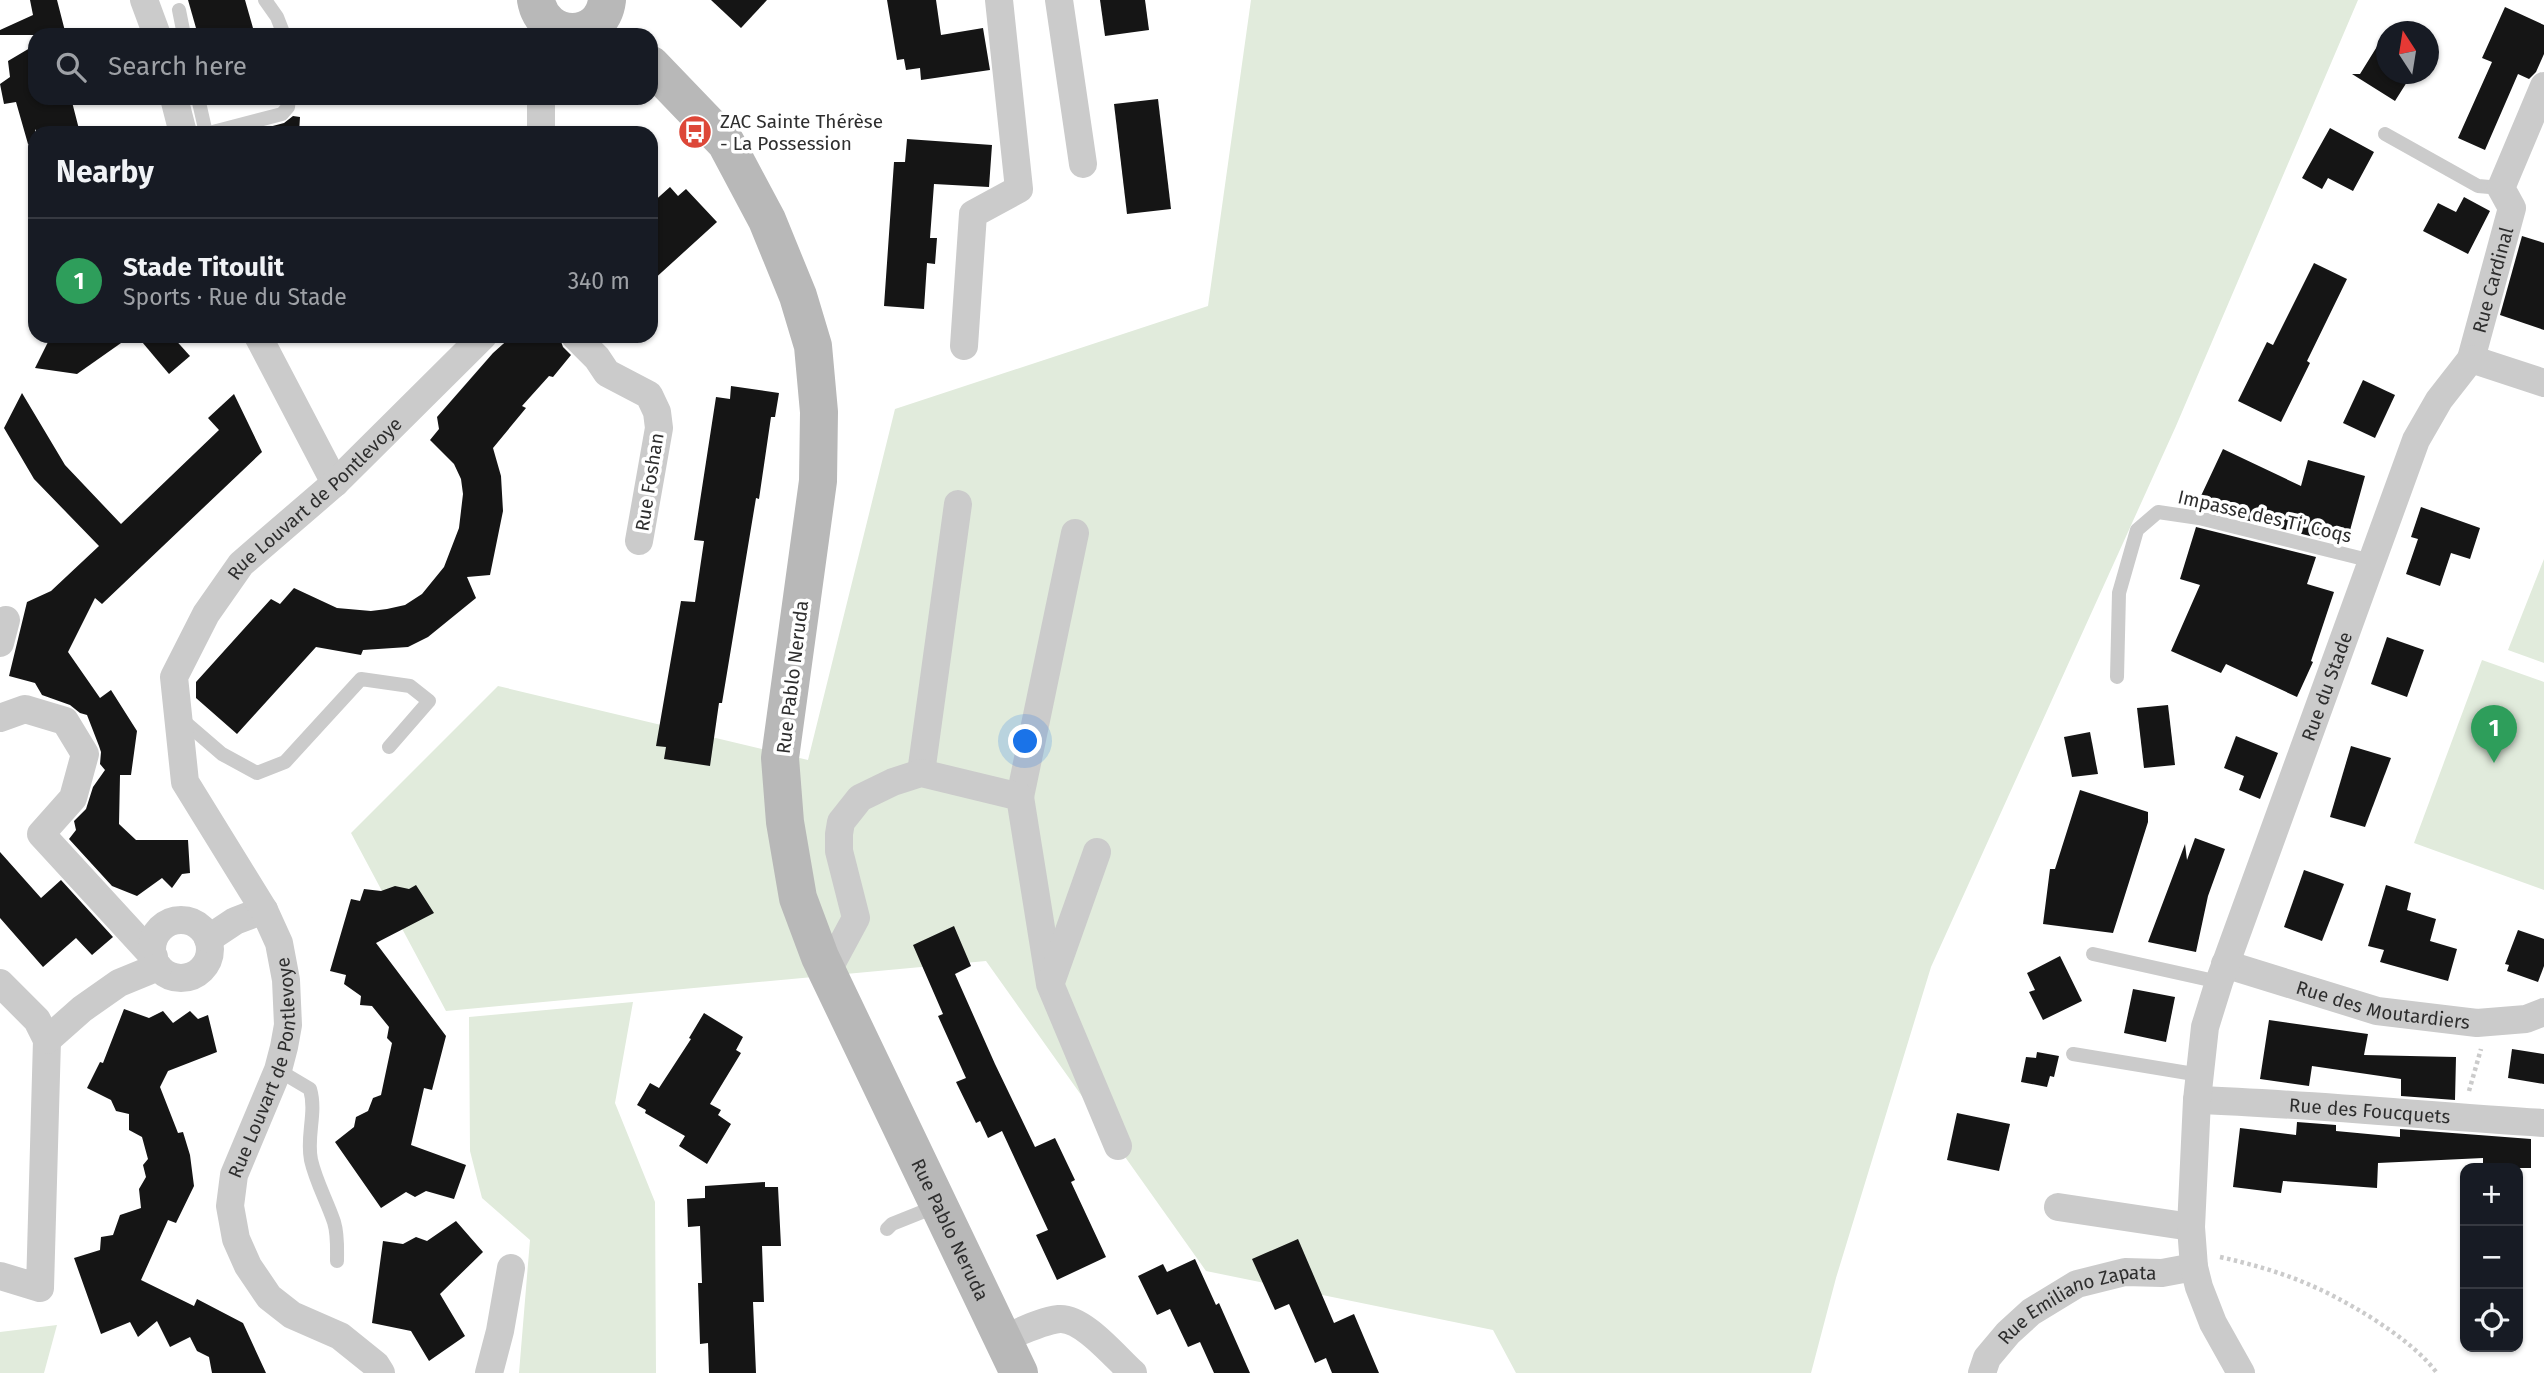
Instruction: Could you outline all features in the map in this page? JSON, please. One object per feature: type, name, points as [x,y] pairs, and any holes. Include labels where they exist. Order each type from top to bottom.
[{"type":"main road","name":"Rue Pablo Neruda","points":[[658,72],[726,143],[767,220],[798,296],[813,346],[820,412],[818,481],[780,758],[785,822],[797,898],[827,972],[1019,1373]]},
{"type":"street","points":[[144,0],[154,28]]},
{"type":"street","points":[[964,346],[973,215],[1018,189],[999,0]]},
{"type":"street","points":[[1059,0],[1083,164]]},
{"type":"street","points":[[2501,188],[2544,86]]},
{"type":"street","points":[[176,105],[181,126]]},
{"type":"street","points":[[541,105],[541,126]]},
{"type":"street","name":"Rue Cardinal","points":[[2471,359],[2512,208],[2501,188]]},
{"type":"street","points":[[262,343],[335,482]]},
{"type":"street","name":"Rue Louvart de Pontlevoye","points":[[381,1373],[376,1365],[340,1336],[292,1315],[269,1297],[248,1266],[236,1239],[230,1206],[234,1175],[278,1070],[288,1025],[286,980],[279,943],[264,910],[185,782],[174,677],[206,614],[241,564],[335,482],[476,343]]},
{"type":"street","name":"Rue Foshan","points":[[582,343],[607,373],[649,395],[657,412],[659,428],[639,541]]},
{"type":"street","points":[[2471,359],[2544,383]]},
{"type":"street","name":"Rue du Stade","points":[[2241,1373],[2213,1323],[2199,1287],[2193,1249],[2199,1087],[2205,1027],[2222,973],[2416,440],[2439,400],[2471,359]]},
{"type":"street","points":[[921,774],[958,504]]},
{"type":"street","points":[[1075,533],[1020,797],[1050,984],[1118,1146]]},
{"type":"street","points":[[0,624],[6,620],[0,643]]},
{"type":"street","points":[[0,718],[25,709],[65,721],[85,754],[73,797],[41,834],[165,973],[182,978],[199,972],[209,956],[208,939],[197,925],[187,921],[168,923],[155,938],[156,962]]},
{"type":"street","points":[[827,972],[856,918],[839,851],[841,822],[860,798],[893,782],[921,774],[1020,797]]},
{"type":"street","points":[[1050,984],[1097,852]]},
{"type":"street","points":[[208,939],[235,921],[264,910]]},
{"type":"street","points":[[47,1040],[82,1009],[120,982],[156,962]]},
{"type":"street","name":"Rue des Moutardiers","points":[[2222,973],[2377,1011],[2477,1023],[2526,1018],[2544,1012]]},
{"type":"street","points":[[0,983],[37,1020],[47,1040],[40,1288],[0,1276]]},
{"type":"street","name":"Rue des Foucquets","points":[[2199,1087],[2305,1105],[2544,1123]]},
{"type":"street","points":[[2059,1207],[2193,1249]]},
{"type":"street","name":"Rue Emiliano Zapata","points":[[1982,1373],[1987,1358],[2008,1333],[2031,1312],[2077,1283],[2125,1272],[2162,1273],[2193,1249]]},
{"type":"street","points":[[489,1373],[500,1331],[511,1268]]},
{"type":"street","points":[[1002,1339],[1057,1319],[1068,1319],[1080,1324],[1133,1373]]},
{"type":"lane","points":[[265,0],[278,17],[282,28]]},
{"type":"lane","points":[[179,10],[183,28]]},
{"type":"lane","points":[[200,105],[206,126]]},
{"type":"lane","points":[[235,126],[282,114],[288,105]]},
{"type":"lane","points":[[2385,134],[2478,186],[2501,188]]},
{"type":"lane","name":"Impasse des Ti' Coqs","points":[[2117,677],[2119,593],[2137,530],[2158,512],[2199,518],[2372,561]]},
{"type":"lane","points":[[178,716],[222,754],[257,773],[285,762],[361,680],[410,686],[429,701],[388,747]]},
{"type":"lane","points":[[2093,954],[2222,973]]},
{"type":"lane","points":[[2073,1054],[2199,1087]]},
{"type":"lane","points":[[278,1070],[310,1089],[313,1098],[309,1144],[311,1159],[334,1222],[337,1261]]},
{"type":"lane","points":[[887,1229],[892,1224],[939,1205]]},
{"type":"path","points":[[2461,1118],[2482,1047],[2503,1020]]},
{"type":"path","points":[[2193,1249],[2272,1269],[2324,1290],[2395,1333],[2422,1354],[2437,1373]]},
{"type":"green space","points":[[1251,0],[2358,0],[2176,426],[1931,967],[1836,1278],[1811,1373],[1516,1373],[1493,1330],[1206,1271],[986,961],[446,1011],[351,833],[498,686],[808,760],[895,409],[1208,306]]},
{"type":"green space","points":[[2544,559],[2544,663],[2508,650]]},
{"type":"green space","points":[[2482,660],[2544,682],[2544,890],[2414,843]]},
{"type":"green space","points":[[633,1002],[615,1103],[655,1202],[656,1373],[519,1373],[530,1240],[482,1198],[470,1151],[469,1017]]},
{"type":"green space","points":[[57,1325],[44,1373],[0,1373],[0,1332]]},
{"type":"building","points":[[30,0],[57,0],[64,28],[28,28],[28,35],[0,35],[0,30],[33,15]]},
{"type":"building","points":[[188,0],[245,0],[253,28],[196,28]]},
{"type":"building","points":[[711,0],[767,0],[741,28]]},
{"type":"building","points":[[887,0],[936,0],[941,35],[983,28],[990,70],[921,80],[920,68],[906,70],[904,59],[897,60]]},
{"type":"building","points":[[1100,0],[1145,0],[1149,30],[1105,36]]},
{"type":"building","points":[[2505,7],[2544,25],[2544,54],[2536,72],[2529,79],[2518,74],[2485,150],[2458,138],[2492,62],[2482,58]]},
{"type":"building","points":[[2376,48],[2376,84],[2406,84],[2395,101],[2352,74],[2360,74]]},
{"type":"building","points":[[28,49],[28,105],[73,105],[78,126],[28,126],[28,144],[16,102],[4,104],[0,84],[10,77],[8,61]]},
{"type":"building","points":[[1158,99],[1171,209],[1127,214],[1114,104]]},
{"type":"building","points":[[293,116],[300,117],[299,126],[273,126],[284,123]]},
{"type":"building","points":[[2330,128],[2374,152],[2353,191],[2328,178],[2322,189],[2302,178]]},
{"type":"building","points":[[907,139],[992,145],[989,187],[934,184],[930,238],[937,238],[935,264],[927,263],[924,309],[884,306],[894,162],[905,162]]},
{"type":"building","points":[[670,187],[678,196],[686,189],[717,222],[658,276],[658,198]]},
{"type":"building","points":[[2464,197],[2490,211],[2468,254],[2423,231],[2438,203],[2456,212]]},
{"type":"building","points":[[2522,236],[2544,243],[2544,330],[2500,315]]},
{"type":"building","points":[[2314,263],[2347,279],[2281,422],[2238,401],[2267,342],[2273,345]]},
{"type":"building","points":[[48,343],[121,343],[77,374],[35,368]]},
{"type":"building","points":[[143,343],[178,343],[190,356],[169,374]]},
{"type":"building","points":[[504,343],[562,343],[571,355],[553,377],[549,376],[522,406],[526,408],[493,448],[501,476],[503,511],[490,575],[467,577],[476,598],[428,637],[408,647],[363,650],[361,655],[316,647],[237,734],[196,698],[196,682],[271,599],[280,604],[294,588],[337,608],[371,611],[387,609],[405,605],[422,594],[444,567],[459,528],[463,494],[461,479],[454,464],[430,440],[439,429],[437,417]]},
{"type":"building","points":[[2363,380],[2395,395],[2375,438],[2343,423]]},
{"type":"building","points":[[731,386],[779,393],[775,417],[771,417],[759,499],[756,498],[710,766],[664,759],[666,747],[656,746],[681,601],[695,602],[704,541],[694,540],[716,397],[730,399]]},
{"type":"building","points":[[22,393],[65,465],[121,524],[219,430],[208,418],[234,394],[262,452],[102,604],[95,598],[68,652],[100,698],[111,690],[137,731],[131,775],[120,775],[119,824],[136,840],[188,840],[190,873],[182,874],[172,888],[162,878],[137,896],[112,886],[69,839],[76,830],[74,821],[86,809],[93,787],[105,770],[100,764],[99,746],[87,715],[70,705],[42,695],[35,683],[9,676],[27,602],[51,591],[99,546],[34,479],[4,428]]},
{"type":"building","points":[[2223,449],[2301,486],[2308,460],[2365,476],[2349,534],[2326,528],[2322,539],[2201,509],[2204,500],[2200,498]]},
{"type":"building","points":[[2421,507],[2480,528],[2470,559],[2451,553],[2440,586],[2406,574],[2418,539],[2411,537]]},
{"type":"building","points":[[2196,527],[2316,557],[2307,584],[2334,592],[2311,661],[2313,662],[2297,697],[2226,664],[2221,673],[2171,651],[2200,585],[2180,579]]},
{"type":"building","points":[[2387,637],[2424,650],[2407,697],[2371,684]]},
{"type":"building","points":[[2168,705],[2175,765],[2144,768],[2137,708]]},
{"type":"building","points":[[2090,732],[2098,774],[2072,777],[2064,737]]},
{"type":"building","points":[[2236,736],[2278,753],[2260,799],[2239,790],[2244,776],[2224,768]]},
{"type":"building","points":[[2351,746],[2391,758],[2365,827],[2330,817]]},
{"type":"building","points":[[2080,790],[2148,812],[2148,822],[2113,933],[2043,924],[2050,869],[2055,869]]},
{"type":"building","points":[[2195,838],[2225,849],[2208,896],[2196,952],[2148,942],[2185,844],[2187,860]]},
{"type":"building","points":[[0,852],[41,898],[61,880],[113,937],[92,955],[76,938],[43,967],[0,918]]},
{"type":"building","points":[[2304,870],[2344,884],[2322,941],[2284,927]]},
{"type":"building","points":[[416,885],[434,913],[376,943],[446,1036],[432,1090],[424,1088],[411,1145],[466,1165],[454,1199],[426,1191],[415,1197],[406,1192],[381,1208],[335,1142],[354,1127],[356,1117],[368,1111],[373,1098],[381,1095],[392,1043],[387,1038],[389,1027],[372,1006],[360,1005],[361,996],[344,984],[346,975],[330,971],[351,899],[360,901],[364,889],[381,891],[395,886],[409,889]]},
{"type":"building","points":[[2386,885],[2411,893],[2407,910],[2436,919],[2430,941],[2457,949],[2448,981],[2380,962],[2384,950],[2368,946]]},
{"type":"building","points":[[954,926],[971,966],[955,974],[995,1064],[1035,1147],[1055,1138],[1075,1180],[1071,1182],[1106,1257],[1057,1280],[1036,1235],[1048,1230],[1002,1131],[988,1138],[980,1121],[976,1123],[956,1082],[966,1078],[938,1016],[943,1014],[913,945]]},
{"type":"building","points":[[2518,930],[2544,939],[2544,966],[2538,982],[2507,971],[2509,965],[2505,964]]},
{"type":"building","points":[[2060,956],[2082,1001],[2043,1020],[2029,992],[2035,990],[2027,973]]},
{"type":"building","points":[[2133,989],[2175,997],[2166,1042],[2124,1033]]},
{"type":"building","points":[[124,1009],[149,1018],[163,1011],[173,1023],[190,1011],[198,1019],[208,1015],[217,1052],[168,1071],[160,1087],[178,1133],[183,1132],[190,1155],[194,1186],[176,1223],[168,1220],[141,1280],[194,1306],[197,1299],[243,1323],[266,1373],[212,1373],[209,1357],[197,1351],[190,1337],[170,1347],[157,1321],[138,1337],[130,1322],[101,1334],[74,1258],[100,1250],[101,1237],[113,1235],[120,1215],[141,1208],[139,1189],[146,1177],[143,1165],[148,1159],[142,1137],[129,1130],[129,1114],[116,1111],[111,1100],[87,1088],[100,1062],[103,1063]]},
{"type":"building","points":[[704,1013],[743,1037],[736,1050],[741,1053],[710,1104],[721,1110],[718,1115],[731,1124],[707,1164],[679,1146],[685,1136],[645,1113],[646,1110],[637,1105],[650,1083],[659,1088],[691,1039],[689,1038]]},
{"type":"building","points":[[2269,1020],[2368,1034],[2364,1055],[2456,1057],[2455,1100],[2401,1096],[2401,1079],[2312,1066],[2309,1086],[2260,1079]]},
{"type":"building","points":[[2512,1049],[2544,1054],[2544,1084],[2508,1078]]},
{"type":"building","points":[[2037,1052],[2059,1056],[2054,1077],[2050,1076],[2047,1087],[2021,1082],[2026,1057],[2036,1058]]},
{"type":"building","points":[[1957,1113],[2010,1124],[1999,1171],[1947,1160]]},
{"type":"building","points":[[2297,1122],[2336,1125],[2336,1131],[2400,1137],[2400,1129],[2531,1139],[2531,1168],[2523,1168],[2523,1163],[2483,1163],[2483,1158],[2378,1163],[2377,1188],[2283,1181],[2281,1193],[2233,1187],[2240,1128],[2296,1135]]},
{"type":"building","points":[[765,1182],[765,1187],[778,1187],[781,1246],[762,1246],[764,1302],[753,1302],[756,1373],[709,1373],[708,1343],[700,1344],[700,1226],[688,1227],[687,1199],[705,1198],[705,1186]]},
{"type":"building","points":[[456,1221],[483,1252],[440,1294],[465,1336],[429,1361],[411,1331],[372,1323],[383,1241],[403,1244],[416,1237],[427,1241]]},
{"type":"building","points":[[1298,1239],[1334,1323],[1354,1314],[1379,1373],[1332,1373],[1326,1358],[1315,1363],[1289,1304],[1275,1310],[1252,1259]]},
{"type":"building","points":[[1195,1259],[1216,1305],[1219,1303],[1250,1373],[1214,1373],[1200,1342],[1188,1347],[1170,1309],[1157,1315],[1138,1276],[1163,1264],[1167,1272]]},
{"type":"place","name":"ZAC Sainte Thérèse - La Possession","points":[[695,132]]},
{"type":"place","name":"Stade Titoulit","points":[[2494,763]]}]
